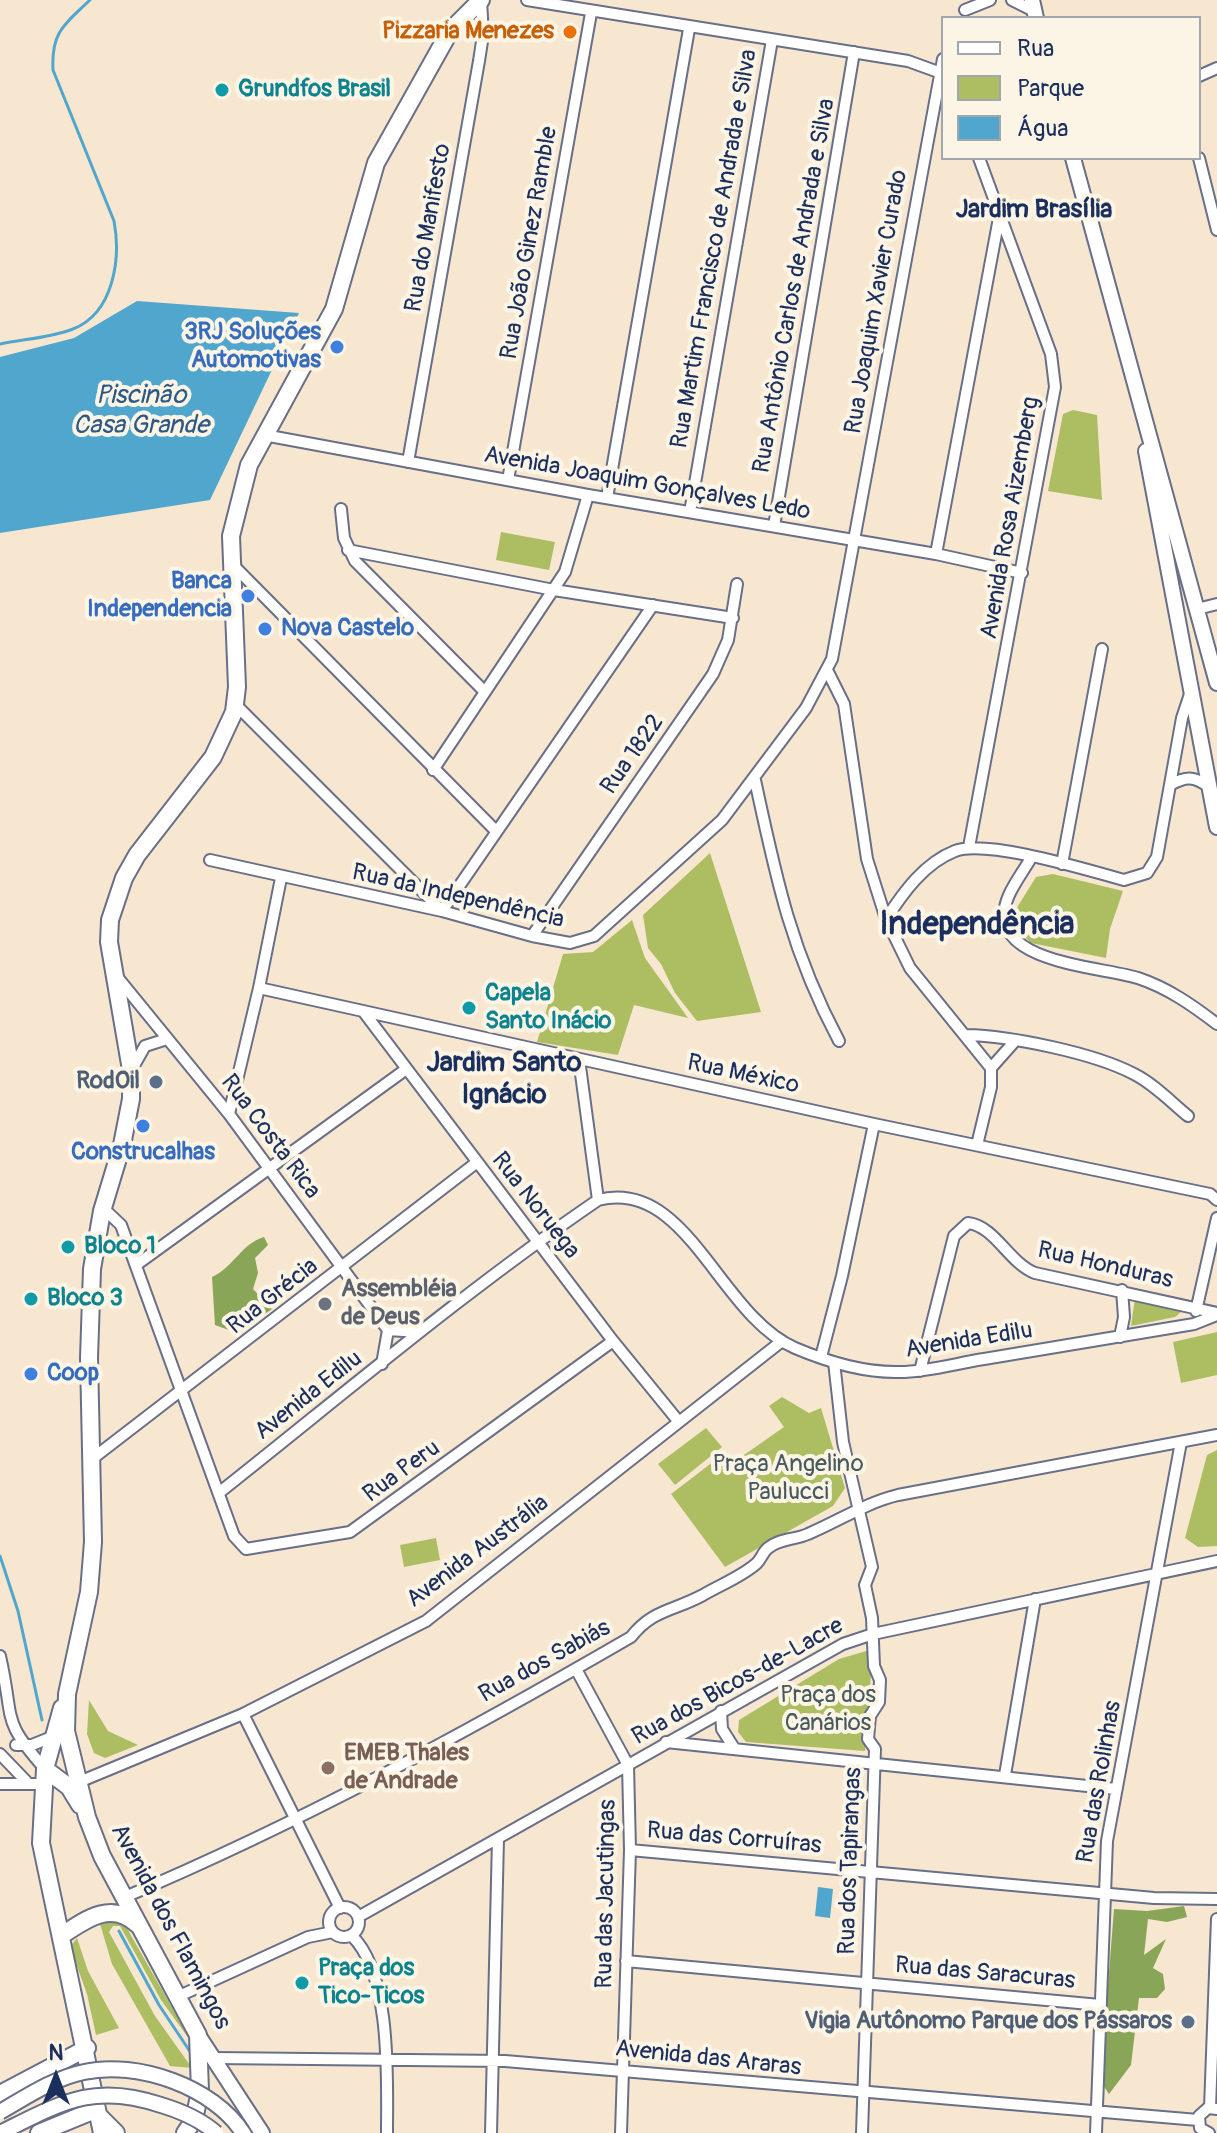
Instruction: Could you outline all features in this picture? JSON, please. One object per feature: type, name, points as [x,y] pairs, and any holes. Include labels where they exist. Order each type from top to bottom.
[{"type":"main road","points":[[102,2133],[96,2113],[87,2048],[43,1867],[40,1828],[44,1776],[59,1734],[89,1592],[93,1542],[92,1269],[103,1208],[129,1117],[131,1070],[114,973],[110,920],[124,878],[137,855],[213,757],[236,705],[231,536],[241,488],[264,435],[311,357],[334,309],[376,163],[450,31],[481,0]]},
{"type":"main road","name":"Avenida dos Flamingos","points":[[59,1734],[79,1782],[87,1817],[102,1856],[198,2035]]},
{"type":"main road","points":[[44,1776],[69,1787],[87,1817]]},
{"type":"main road","points":[[61,1936],[108,1912],[128,1916],[142,1930]]},
{"type":"main road","points":[[185,2133],[194,2120],[199,2100],[198,2035]]},
{"type":"main road","points":[[0,2094],[87,2048]]},
{"type":"main road","points":[[67,2059],[78,2070],[81,2096],[77,2115]]},
{"type":"main road","points":[[39,2133],[77,2115],[96,2113]]},
{"type":"main road","points":[[96,2113],[116,2133]]},
{"type":"street","name":"Rua do Manifesto","points":[[408,462],[479,61],[483,35],[481,0]]},
{"type":"street","points":[[527,0],[591,13],[941,68]]},
{"type":"street","points":[[965,9],[990,0]]},
{"type":"street","points":[[1012,0],[1034,10]]},
{"type":"street","name":"Rua João Ginez Ramble","points":[[508,480],[591,13]]},
{"type":"street","points":[[607,498],[689,29]]},
{"type":"street","name":"Rua Martim Francisco de Andrada e Silva","points":[[690,512],[772,40]]},
{"type":"street","name":"Rua Antônio Carlos de Andrada e Silva","points":[[774,526],[854,52]]},
{"type":"street","name":"Rua Joaquim Xavier Curado","points":[[855,541],[941,68]]},
{"type":"street","points":[[931,110],[941,104]]},
{"type":"street","name":"Avenida Rosa Aizemberg","points":[[969,847],[1055,387],[1051,354],[980,160]]},
{"type":"street","points":[[1074,160],[1217,683]]},
{"type":"street","points":[[1200,160],[1217,230]]},
{"type":"street","points":[[936,554],[1000,216]]},
{"type":"street","points":[[1137,391],[1217,827]]},
{"type":"street","name":"Avenida Joaquim Gonçalves Ledo","points":[[264,435],[588,495],[936,554],[1022,573]]},
{"type":"street","points":[[433,770],[554,590],[573,554],[588,495]]},
{"type":"street","points":[[341,509],[348,550],[485,692]]},
{"type":"street","name":"Rua da Independência","points":[[210,860],[442,911],[532,936],[570,943],[594,936],[706,835],[755,780],[828,672],[855,541]]},
{"type":"street","points":[[348,550],[554,590],[733,618]]},
{"type":"street","points":[[231,563],[496,831]]},
{"type":"street","name":"Rua 1822","points":[[532,936],[713,674],[722,657],[733,618],[737,584]]},
{"type":"street","points":[[1197,609],[1217,604]]},
{"type":"street","points":[[236,705],[442,911],[653,605]]},
{"type":"street","points":[[1062,864],[1102,649]]},
{"type":"street","points":[[828,672],[844,704],[867,859],[886,919],[910,968],[991,1068],[991,1087],[977,1145]]},
{"type":"street","points":[[886,919],[921,874],[941,858],[969,847],[1062,864],[1124,880],[1147,873],[1157,857],[1182,718],[1191,693]]},
{"type":"street","points":[[1170,785],[1188,777],[1209,787]]},
{"type":"street","points":[[755,780],[791,935],[811,989],[839,1041]]},
{"type":"street","points":[[1031,858],[1008,896],[1006,912],[1008,927],[1025,949],[1155,984],[1217,1024]]},
{"type":"street","points":[[229,1114],[281,878]]},
{"type":"street","name":"Rua Costa Rica","points":[[114,973],[229,1114],[388,1330]]},
{"type":"street","name":"Rua México","points":[[259,988],[874,1124],[1210,1194],[1217,1200]]},
{"type":"street","name":"Rua Noruega","points":[[363,1011],[476,1163],[679,1422]]},
{"type":"street","points":[[966,1035],[1015,1041],[1124,1069],[1149,1083],[1188,1116]]},
{"type":"street","points":[[131,1070],[145,1046],[167,1039]]},
{"type":"street","points":[[991,1068],[1015,1041]]},
{"type":"street","points":[[579,1059],[598,1200]]},
{"type":"street","points":[[136,1265],[405,1070]]},
{"type":"street","points":[[821,1357],[842,1276],[874,1124]]},
{"type":"street","name":"Rua Grécia","points":[[92,1459],[182,1393],[476,1163]]},
{"type":"street","name":"Avenida Edilu","points":[[220,1492],[382,1364],[435,1317],[598,1200],[634,1197],[663,1211],[680,1227],[735,1301],[782,1341],[834,1362],[884,1372],[920,1371],[1120,1337],[1194,1324],[1217,1314]]},
{"type":"street","points":[[103,1208],[121,1225],[220,1492]]},
{"type":"street","points":[[1194,1324],[1217,1218]]},
{"type":"street","name":"Rua Honduras","points":[[920,1371],[954,1236],[962,1225],[982,1227],[1023,1269],[1217,1314]]},
{"type":"street","points":[[1120,1337],[1124,1317],[1122,1290]]},
{"type":"street","points":[[382,1364],[388,1330],[421,1332]]},
{"type":"street","name":"Rua Peru","points":[[220,1492],[234,1536],[246,1549],[350,1532],[613,1341]]},
{"type":"street","name":"Avenida Austrália","points":[[79,1782],[243,1714],[426,1621],[782,1341]]},
{"type":"street","name":"Rua dos Tapirangas","points":[[834,1362],[843,1442],[872,1567],[865,1585],[873,1634],[874,1666],[880,1680],[879,1702],[870,1716],[868,1739],[875,1749],[862,2133]]},
{"type":"street","name":"Rua dos Sabiás","points":[[125,1897],[297,1820],[576,1669],[631,1637],[643,1621],[663,1609],[683,1606],[757,1563],[767,1549],[785,1538],[805,1536],[858,1510],[898,1495],[1217,1435]]},
{"type":"street","name":"Rua das Rolinhas","points":[[1096,2133],[1103,1893],[1116,1789],[1181,1442]]},
{"type":"street","name":"Rua dos Bicos-de-Lacre","points":[[358,1917],[826,1651],[873,1634],[1217,1561]]},
{"type":"street","points":[[1005,1775],[1035,1599]]},
{"type":"street","points":[[0,1656],[1,1728],[44,1776],[0,1784]]},
{"type":"street","name":"Rua das Jacutingas","points":[[576,1669],[628,1765],[630,1850],[621,2133]]},
{"type":"street","points":[[721,1711],[722,1729],[734,1748]]},
{"type":"street","points":[[243,1714],[340,1908]]},
{"type":"street","points":[[15,1745],[32,1745],[59,1734]]},
{"type":"street","points":[[666,1742],[1116,1789]]},
{"type":"street","points":[[0,1754],[26,1781]]},
{"type":"street","points":[[491,2133],[498,1839]]},
{"type":"street","name":"Rua das Corruíras","points":[[630,1850],[1103,1893],[1217,1899]]},
{"type":"street","points":[[177,1997],[308,1937],[333,1932],[341,1936],[351,1935],[357,1929],[358,1917],[349,1908],[340,1908],[330,1918],[333,1932]]},
{"type":"street","points":[[1213,2133],[1200,2128],[1198,2120],[1201,2112],[1214,2108],[1217,1919]]},
{"type":"street","points":[[351,1935],[358,1943],[382,2004],[387,2060],[387,2133]]},
{"type":"street","name":"Rua das Saracuras","points":[[626,1961],[1100,2005]]},
{"type":"street","name":"Avenida dos Flamingos","points":[[198,2035],[260,2131]]},
{"type":"street","name":"Avenida das Araras","points":[[213,2058],[493,2060],[623,2069],[1096,2114],[1198,2120]]},
{"type":"street","points":[[0,2112],[72,2075],[120,2070],[168,2082],[214,2101],[243,2133]]},
{"type":"street","points":[[0,2133],[72,2101],[105,2093],[134,2096],[166,2106],[199,2120],[216,2133]]},
{"type":"street","points":[[206,2133],[212,2123],[228,2117],[243,2120],[260,2131]]},
{"type":"green space","points":[[1073,410],[1097,415],[1102,500],[1048,491],[1063,414]]},
{"type":"green space","points":[[501,532],[555,542],[549,570],[496,560]]},
{"type":"green space","points":[[710,853],[761,1012],[697,1021],[675,993],[661,964],[648,948],[643,915]]},
{"type":"green space","points":[[1053,874],[1123,891],[1110,929],[1106,958],[1031,943],[1018,930],[1013,914],[1036,877]]},
{"type":"green space","points":[[632,920],[645,958],[688,1018],[634,1005],[618,1055],[537,1042],[563,954],[593,952]]},
{"type":"green space","points":[[264,1237],[268,1245],[255,1258],[258,1273],[253,1289],[272,1309],[237,1333],[215,1325],[212,1277],[249,1245]]},
{"type":"green space","points":[[1135,1298],[1180,1308],[1181,1312],[1175,1317],[1131,1326]]},
{"type":"green space","points":[[1217,1332],[1217,1375],[1181,1383],[1173,1342]]},
{"type":"green space","name":"Praça Angelino Paulucci","points":[[782,1397],[809,1413],[821,1408],[845,1488],[833,1506],[725,1567],[671,1494],[722,1455],[731,1464],[784,1427],[769,1406]]},
{"type":"green space","points":[[706,1428],[722,1447],[675,1485],[658,1464]]},
{"type":"green space","points":[[1217,1450],[1217,1546],[1198,1547],[1185,1538],[1207,1455]]},
{"type":"green space","points":[[436,1538],[440,1560],[404,1567],[400,1545]]},
{"type":"green space","name":"Praça dos Canários","points":[[873,1649],[865,1751],[746,1742],[738,1732],[739,1720],[839,1659]]},
{"type":"green space","points":[[89,1700],[108,1731],[138,1745],[105,1758],[94,1753],[87,1734]]},
{"type":"green space","points":[[1184,1906],[1187,1917],[1167,1922],[1148,1919],[1144,1955],[1166,1939],[1153,1968],[1163,1974],[1165,1989],[1157,1998],[1139,1998],[1131,2065],[1109,2094],[1103,2085],[1102,2062],[1114,1909],[1147,1911]]},
{"type":"green space","points":[[118,1918],[124,1923],[192,2043],[161,2000],[120,1926],[113,1926],[109,1932],[155,2016],[192,2068],[170,2066],[112,1964],[100,1924]]},
{"type":"green space","points":[[77,1938],[88,1971],[119,2028],[96,2035],[87,1994],[70,1947]]},
{"type":"water","name":"Piscinão Casa Grande","points":[[137,301],[299,313],[210,500],[0,533],[0,357],[74,338]]},
{"type":"water","points":[[818,1887],[833,1889],[830,1918],[815,1916]]},
{"type":"waterway","points":[[0,344],[73,329],[98,311],[112,283],[116,251],[114,221],[53,70],[54,47],[61,30],[90,0]]},
{"type":"waterway","points":[[0,1556],[18,1611],[42,1720]]},
{"type":"waterway","points":[[119,1931],[159,2005],[191,2053]]},
{"type":"place","name":"Pizzaria Menezes","points":[[570,32]]},
{"type":"place","name":"Grundfos Brasil","points":[[222,90]]},
{"type":"place","name":"3RJ Soluções Automotivas","points":[[337,347]]},
{"type":"place","name":"Banca Independencia","points":[[248,596]]},
{"type":"place","name":"Nova Castelo","points":[[265,629]]},
{"type":"place","name":"Capela Santo Inácio","points":[[469,1008]]},
{"type":"place","name":"RodOil","points":[[156,1082]]},
{"type":"place","name":"Construcalhas","points":[[143,1126]]},
{"type":"place","name":"Bloco 1","points":[[68,1247]]},
{"type":"place","name":"Bloco 3","points":[[31,1299]]},
{"type":"place","name":"Assembléia de Deus","points":[[325,1304]]},
{"type":"place","name":"Coop","points":[[31,1374]]},
{"type":"place","name":"EMEB Thales de Andrade","points":[[328,1768]]},
{"type":"place","name":"Praça dos Tico-Ticos","points":[[302,1983]]},
{"type":"place","name":"Vigia Autônomo Parque dos Pássaros","points":[[1188,2022]]},
{"type":"district","name":"Jardim Brasília","points":[[1034,210]]},
{"type":"district","name":"Independência","points":[[977,926]]},
{"type":"district","name":"Jardim Santo Ignácio","points":[[504,1080]]}]
